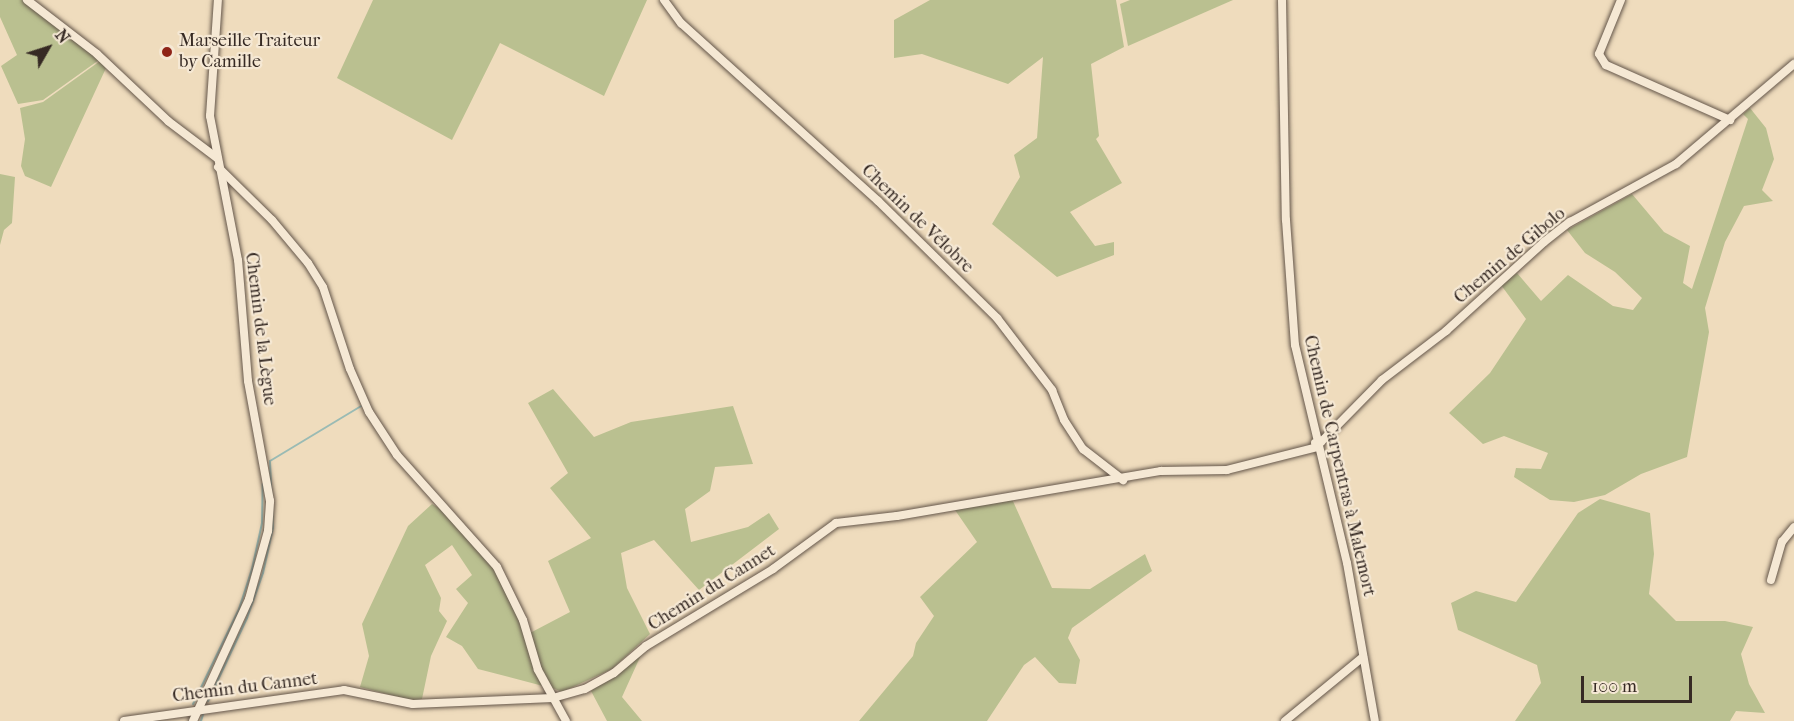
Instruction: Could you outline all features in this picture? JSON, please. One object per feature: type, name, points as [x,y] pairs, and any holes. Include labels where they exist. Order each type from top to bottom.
[{"type":"street","points":[[27,0],[97,54],[168,121],[217,158]]},
{"type":"street","name":"Chemin de la Lègue","points":[[194,721],[249,599],[268,531],[270,501],[249,381],[238,260],[218,167],[210,116],[218,0]]},
{"type":"street","name":"Chemin de Vélobre","points":[[664,0],[681,23],[878,201],[997,318],[1052,390],[1064,420],[1083,449],[1123,480]]},
{"type":"street","name":"Chemin de Carpentras à Malemort","points":[[1282,0],[1288,266],[1295,345],[1316,445],[1347,563],[1375,721]]},
{"type":"street","points":[[1621,0],[1599,54],[1606,65],[1730,120]]},
{"type":"street","name":"Chemin de Gibolo","points":[[1316,445],[1382,380],[1446,331],[1544,242],[1570,222],[1676,164],[1794,64]]},
{"type":"street","points":[[218,167],[272,220],[308,263],[323,287],[350,369],[369,412],[397,455],[497,567],[508,584],[538,670],[566,721]]},
{"type":"street","name":"Chemin du Cannet","points":[[124,721],[344,690],[413,704],[553,698],[585,689],[614,673],[646,646],[773,569],[836,523],[942,509],[1083,482],[1123,480],[1161,471],[1227,470],[1316,445]]},
{"type":"street","points":[[1771,580],[1782,542],[1794,527]]},
{"type":"street","points":[[1285,721],[1363,657]]},
{"type":"green space","points":[[0,0],[23,0],[99,60],[43,100],[18,104],[1,66],[17,55],[0,17]]},
{"type":"green space","points":[[373,0],[647,0],[604,96],[500,43],[452,140],[337,78]]},
{"type":"green space","points":[[930,0],[1116,0],[1124,47],[1091,64],[1099,136],[1096,139],[1122,183],[1070,212],[1095,246],[1114,242],[1114,255],[1057,277],[992,224],[1020,177],[1014,155],[1037,138],[1043,57],[1008,84],[922,54],[894,58],[894,20]]},
{"type":"green space","points":[[1130,0],[1233,0],[1128,46],[1120,4]]},
{"type":"green space","points":[[100,61],[106,68],[51,187],[25,176],[21,166],[25,139],[20,108],[43,102]]},
{"type":"green space","points":[[1750,108],[1766,128],[1774,159],[1762,190],[1773,201],[1744,206],[1725,242],[1705,308],[1709,332],[1687,457],[1641,474],[1605,495],[1574,502],[1550,500],[1514,477],[1516,468],[1541,469],[1548,453],[1504,436],[1483,444],[1449,413],[1490,373],[1526,319],[1501,285],[1517,273],[1541,301],[1568,275],[1613,306],[1633,310],[1642,298],[1615,272],[1585,253],[1567,230],[1632,194],[1664,232],[1690,246],[1683,283],[1692,289],[1748,119],[1743,114]]},
{"type":"green space","points":[[0,174],[15,177],[12,223],[4,230],[0,245]]},
{"type":"green space","points":[[553,389],[594,437],[631,422],[733,406],[753,464],[715,467],[710,491],[685,509],[691,542],[748,527],[769,513],[779,529],[699,590],[654,540],[621,553],[627,588],[650,634],[612,669],[562,692],[548,686],[533,652],[530,633],[570,612],[548,561],[591,538],[550,488],[568,473],[528,403]]},
{"type":"green space","points":[[1012,499],[1052,588],[1090,589],[1145,554],[1152,571],[1072,628],[1068,638],[1080,660],[1076,684],[1059,683],[1035,657],[1024,665],[987,721],[859,721],[913,656],[916,643],[934,616],[920,597],[977,542],[955,510]]},
{"type":"green space","points":[[1600,499],[1650,513],[1654,554],[1649,594],[1676,621],[1725,621],[1753,627],[1741,654],[1749,684],[1765,713],[1736,711],[1730,721],[1515,721],[1541,683],[1537,665],[1458,630],[1451,603],[1476,591],[1516,602],[1578,513]]},
{"type":"green space","points":[[432,504],[446,512],[493,567],[515,608],[543,686],[478,669],[462,646],[446,637],[468,603],[456,589],[472,575],[452,545],[425,565],[441,598],[439,611],[447,621],[431,656],[422,699],[414,701],[360,687],[369,656],[362,624],[408,526]]},
{"type":"green space","points":[[641,655],[622,697],[642,721],[607,721],[591,691]]},
{"type":"waterway","points":[[208,701],[247,618],[263,573],[273,528],[270,461],[361,406]]},
{"type":"waterway","points":[[193,704],[239,609],[252,569],[262,523],[263,484]]},
{"type":"waterway","points":[[201,721],[204,712]]},
{"type":"place","name":"Marseille Traiteur by Camille","points":[[167,52]]}]
